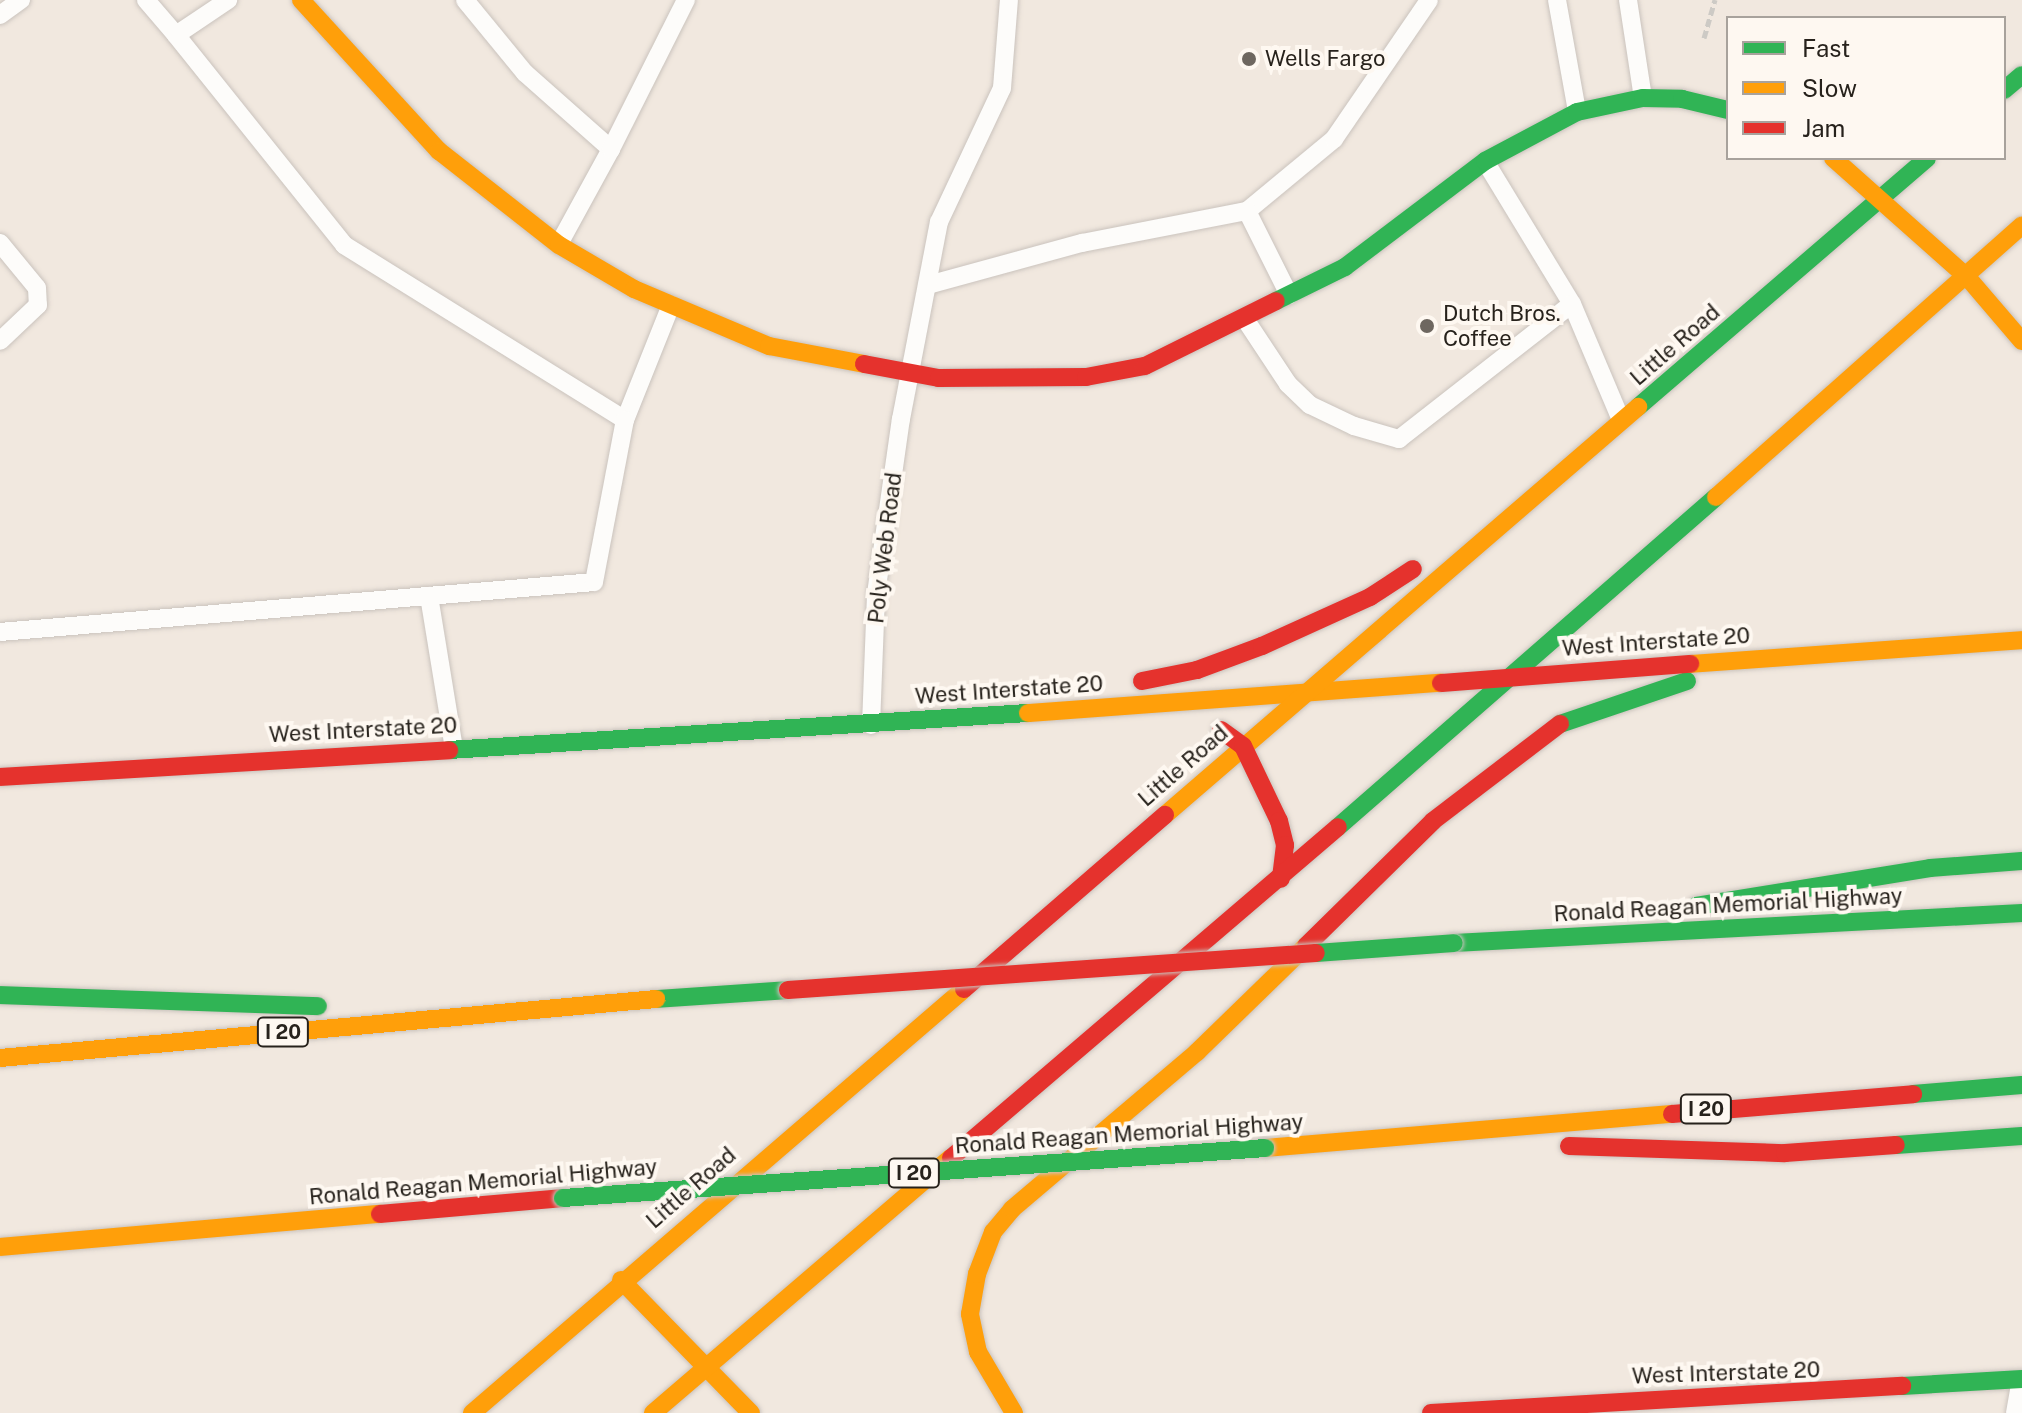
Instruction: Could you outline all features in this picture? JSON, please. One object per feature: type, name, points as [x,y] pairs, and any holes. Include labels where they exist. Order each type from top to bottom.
[{"type":"main road","points":[[301,0],[439,151],[559,245],[671,305],[769,346],[939,378],[1086,377],[1145,366],[1290,297],[1401,229],[1485,161],[1577,112],[1643,98],[1682,99],[1726,110]]},
{"type":"main road","points":[[2006,88],[2022,75]]},
{"type":"main road","points":[[1835,160],[1968,278],[2022,341]]},
{"type":"main road","name":"Little Road","points":[[472,1413],[621,1280],[1305,691],[1592,451],[1925,160]]},
{"type":"main road","points":[[653,1413],[1281,879],[1968,278],[2022,225]]},
{"type":"main road","points":[[960,717],[1197,670],[1262,646],[1370,597],[1592,451]]},
{"type":"main road","name":"West Interstate 20","points":[[0,777],[871,725],[2022,640]]},
{"type":"main road","points":[[1014,1413],[978,1352],[970,1314],[988,1246],[1012,1209],[1197,1052],[1433,821],[1500,765],[1558,725],[1637,695],[1762,658]]},
{"type":"main road","points":[[1142,704],[1198,714],[1243,746],[1279,821],[1285,845],[1281,879]]},
{"type":"main road","points":[[1486,940],[1930,868],[2022,861]]},
{"type":"main road","name":"Ronald Reagan Memorial Highway","points":[[0,1058],[465,1013],[1486,940],[2022,913]]},
{"type":"main road","points":[[0,995],[465,1013]]},
{"type":"main road","name":"Ronald Reagan Memorial Highway","points":[[0,1247],[563,1198],[1391,1141],[1759,1104],[2022,1085]]},
{"type":"main road","points":[[1391,1141],[1785,1153],[2022,1136]]},
{"type":"main road","points":[[621,1280],[704,1370],[751,1413]]},
{"type":"main road","name":"West Interstate 20","points":[[1431,1413],[1609,1407],[2021,1380]]},
{"type":"lane","points":[[0,15],[21,0]]},
{"type":"lane","points":[[146,0],[344,245],[625,420]]},
{"type":"lane","points":[[176,35],[228,0]]},
{"type":"lane","points":[[465,0],[525,73],[611,149]]},
{"type":"lane","points":[[559,245],[686,0]]},
{"type":"lane","name":"Poly Web Road","points":[[871,725],[876,594],[901,419],[914,373],[939,222],[1002,88],[1009,0]]},
{"type":"lane","points":[[928,285],[1082,243],[1247,211],[1334,139],[1429,0]]},
{"type":"lane","points":[[1557,0],[1577,112]]},
{"type":"lane","points":[[1628,0],[1643,98]]},
{"type":"lane","points":[[1485,161],[1572,304],[1623,423]]},
{"type":"lane","points":[[1247,211],[1290,297]]},
{"type":"lane","points":[[0,243],[37,288],[38,305],[0,341]]},
{"type":"lane","points":[[1245,319],[1288,384],[1310,405],[1354,426],[1399,439],[1572,304]]},
{"type":"lane","points":[[0,632],[594,582],[625,420],[671,305]]},
{"type":"lane","points":[[429,596],[454,749]]},
{"type":"lane","points":[[2015,1413],[2021,1380]]},
{"type":"path","points":[[1704,38],[1715,0]]},
{"type":"traffic: fast","points":[[2006,88],[2022,75]]},
{"type":"traffic: fast","points":[[1276,301],[1345,267],[1485,161],[1577,112],[1643,98],[1682,99],[1726,110]]},
{"type":"traffic: fast","points":[[1638,407],[1925,160]]},
{"type":"traffic: fast","points":[[1338,827],[1716,497]]},
{"type":"traffic: fast","points":[[1560,724],[1687,681]]},
{"type":"traffic: fast","points":[[449,750],[1028,713]]},
{"type":"traffic: fast","points":[[1696,906],[1930,868],[2022,861]]},
{"type":"traffic: fast","points":[[1454,943],[2022,913]]},
{"type":"traffic: fast","points":[[1316,953],[1454,943]]},
{"type":"traffic: fast","points":[[656,999],[788,990]]},
{"type":"traffic: fast","points":[[0,995],[318,1006]]},
{"type":"traffic: fast","points":[[1913,1094],[2022,1085]]},
{"type":"traffic: fast","points":[[1896,1145],[2022,1136]]},
{"type":"traffic: fast","points":[[563,1198],[1265,1148]]},
{"type":"traffic: fast","points":[[1902,1386],[2022,1379]]},
{"type":"traffic: slow","points":[[301,0],[439,151],[559,245],[634,289],[769,346],[864,364]]},
{"type":"traffic: slow","points":[[1835,160],[1968,278],[2022,341]]},
{"type":"traffic: slow","points":[[1716,497],[2022,225]]},
{"type":"traffic: slow","points":[[1165,815],[1638,407]]},
{"type":"traffic: slow","points":[[1690,664],[2022,640]]},
{"type":"traffic: slow","points":[[1028,713],[1441,683]]},
{"type":"traffic: slow","points":[[1014,1413],[978,1352],[970,1314],[977,1274],[993,1232],[1012,1209],[1197,1052],[1306,946]]},
{"type":"traffic: slow","points":[[472,1413],[964,989]]},
{"type":"traffic: slow","points":[[0,1058],[656,999]]},
{"type":"traffic: slow","points":[[1265,1148],[1672,1114]]},
{"type":"traffic: slow","points":[[653,1413],[951,1158]]},
{"type":"traffic: slow","points":[[0,1247],[380,1214]]},
{"type":"traffic: slow","points":[[621,1280],[751,1413]]},
{"type":"traffic: jam","points":[[864,364],[939,378],[1086,377],[1145,366],[1276,301]]},
{"type":"traffic: jam","points":[[1142,681],[1197,670],[1262,646],[1370,597],[1413,569]]},
{"type":"traffic: jam","points":[[1441,683],[1690,664]]},
{"type":"traffic: jam","points":[[1306,946],[1433,821],[1560,724]]},
{"type":"traffic: jam","points":[[1221,730],[1243,746],[1279,821],[1285,845],[1281,879]]},
{"type":"traffic: jam","points":[[0,777],[449,750]]},
{"type":"traffic: jam","points":[[964,989],[1165,815]]},
{"type":"traffic: jam","points":[[951,1158],[1338,827]]},
{"type":"traffic: jam","points":[[788,990],[1316,953]]},
{"type":"traffic: jam","points":[[1672,1114],[1913,1094]]},
{"type":"traffic: jam","points":[[1569,1146],[1785,1153],[1896,1145]]},
{"type":"traffic: jam","points":[[380,1214],[563,1198]]},
{"type":"traffic: jam","points":[[1431,1413],[1902,1386]]},
{"type":"place","name":"Wells Fargo","points":[[1249,59]]},
{"type":"place","name":"Dutch Bros. Coffee","points":[[1427,326]]}]
